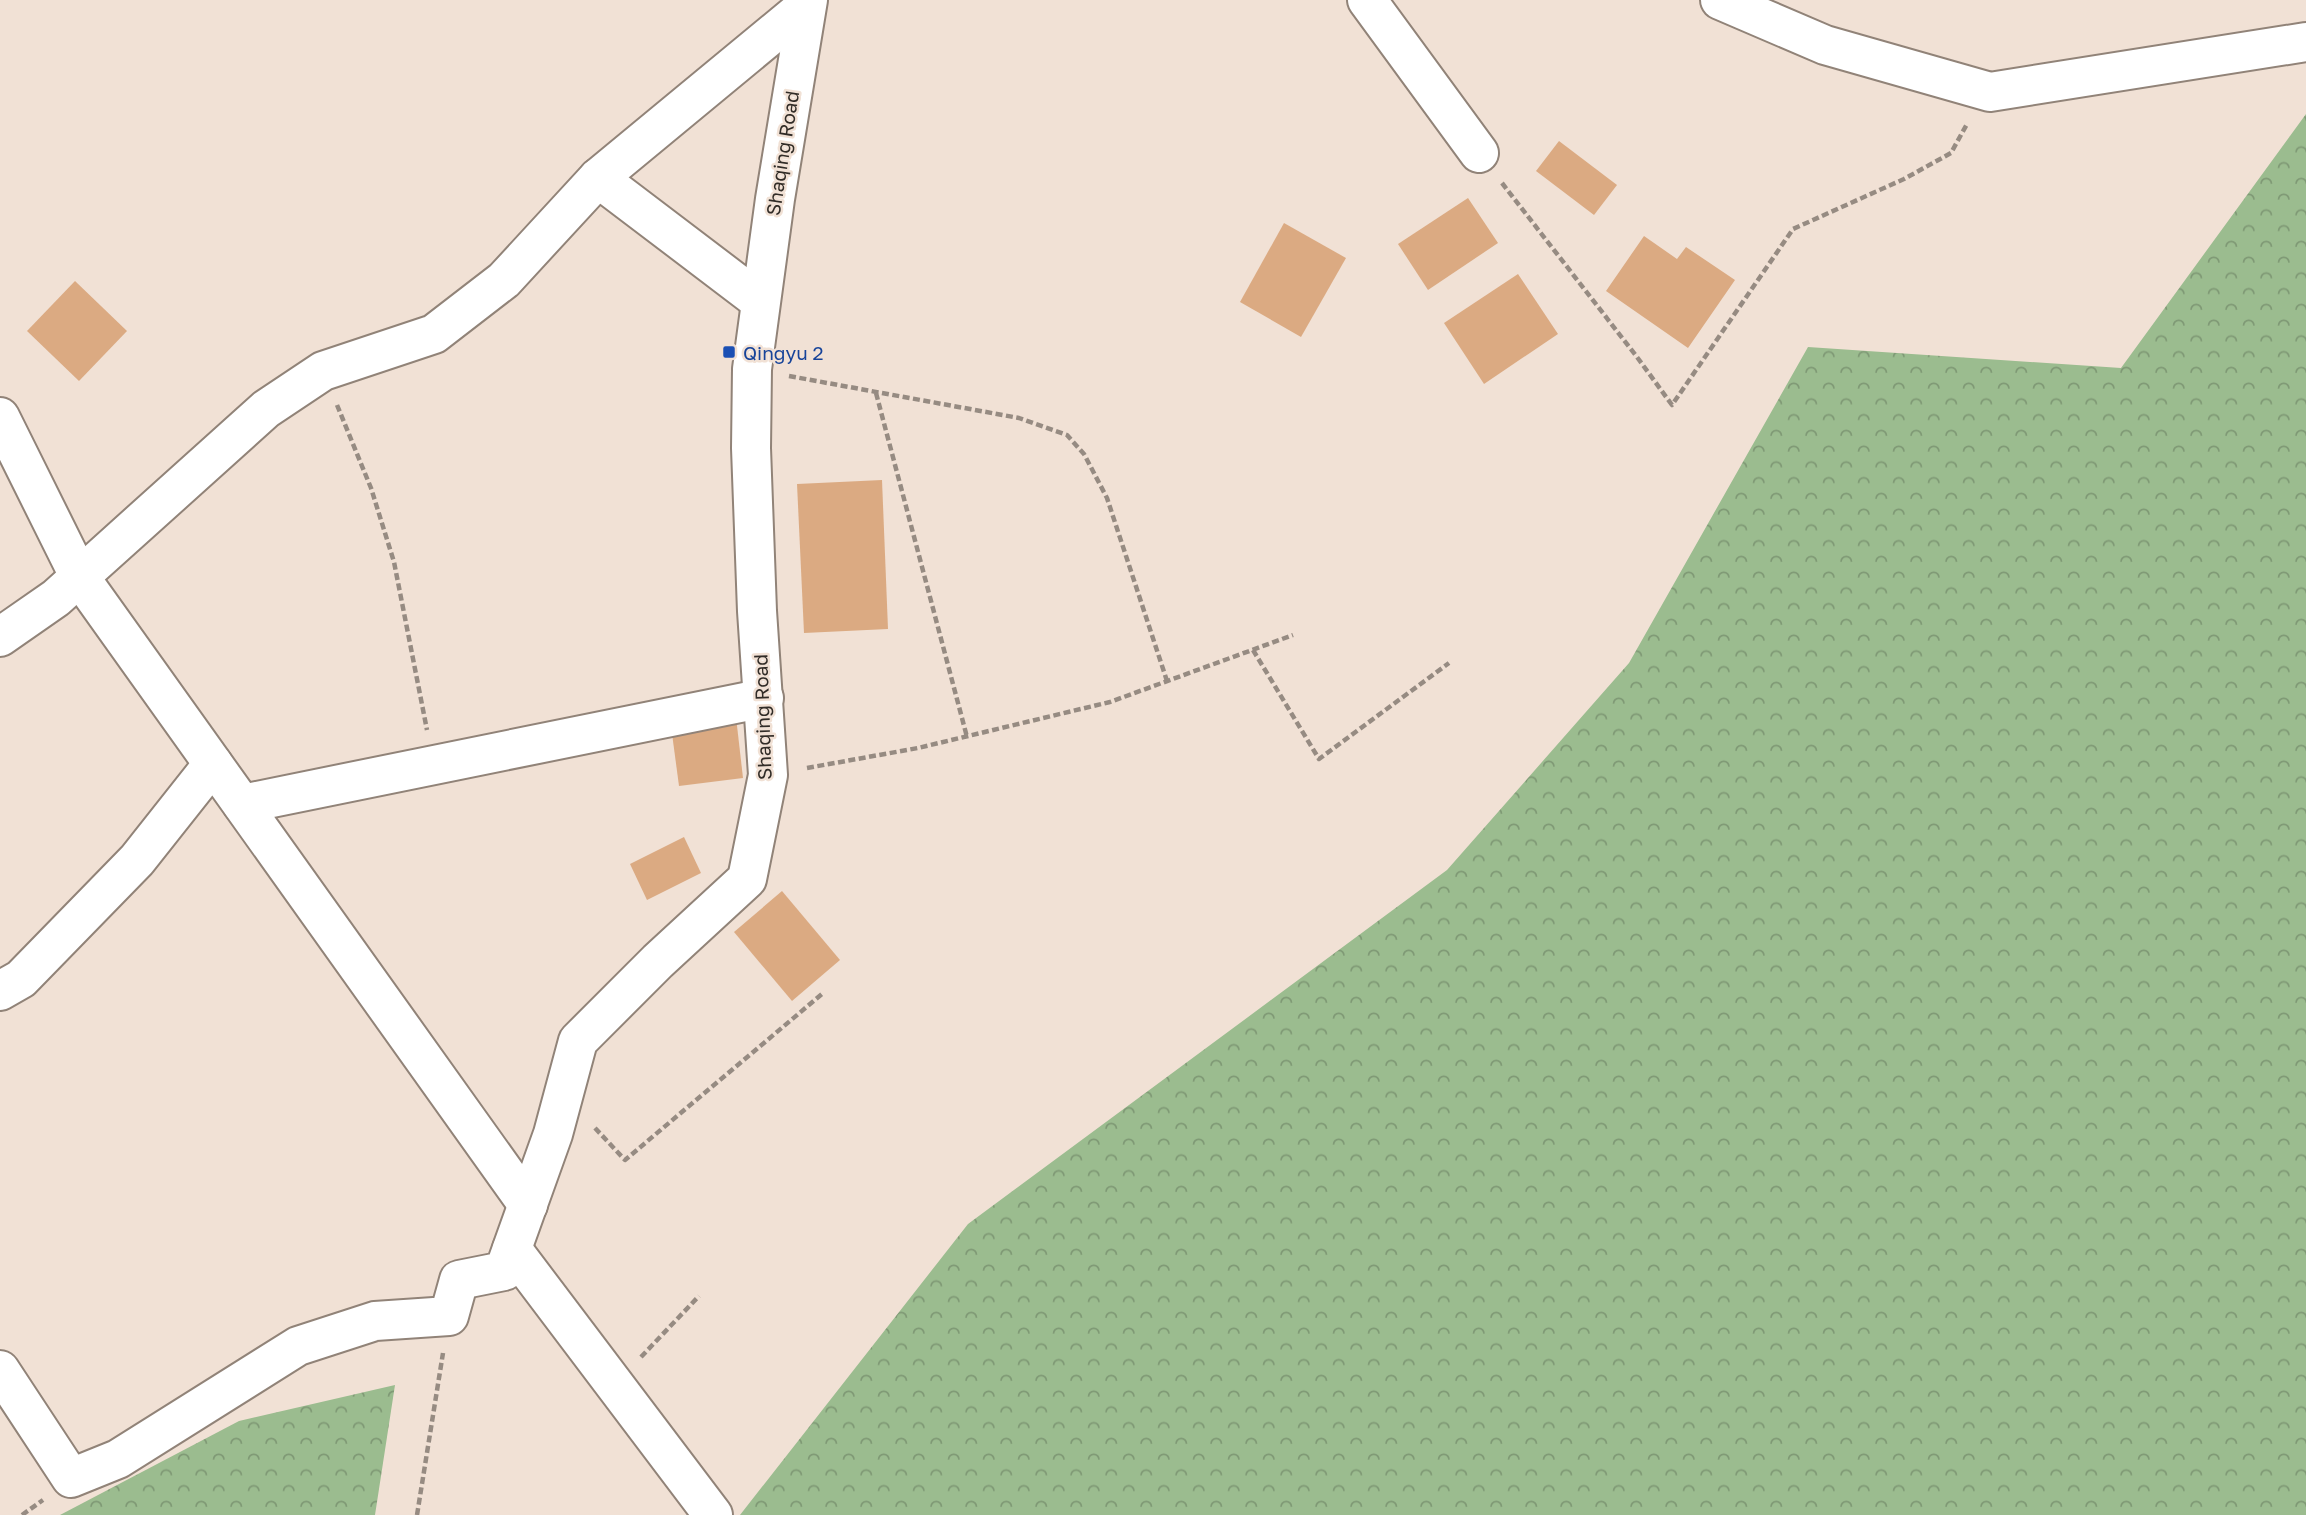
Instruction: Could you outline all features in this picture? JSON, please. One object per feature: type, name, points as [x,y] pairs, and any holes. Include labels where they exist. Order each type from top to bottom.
[{"type":"street","points":[[1367,0],[1479,153]]},
{"type":"street","points":[[1720,0],[1825,45],[1990,92],[2306,41]]},
{"type":"street","points":[[0,637],[56,598],[266,409],[323,371],[434,334],[503,281],[598,178],[807,3]]},
{"type":"street","name":"Shaqing Road","points":[[449,1316],[459,1280],[504,1270],[553,1134],[578,1041],[658,961],[747,879],[768,775],[757,611],[751,448],[752,369],[760,301],[807,3]]},
{"type":"street","points":[[598,178],[760,301]]},
{"type":"street","points":[[0,417],[79,576],[528,1205]]},
{"type":"street","points":[[242,804],[764,698]]},
{"type":"street","points":[[0,991],[21,979],[113,886],[213,764]]},
{"type":"street","points":[[512,1249],[713,1515]]},
{"type":"street","points":[[0,1370],[71,1478],[118,1459],[298,1346],[375,1321],[449,1316]]},
{"type":"path","points":[[1479,153],[1672,405],[1793,229],[1904,180],[1951,153],[1977,105],[1990,92]]},
{"type":"path","points":[[752,369],[1019,418],[1067,435],[1084,454],[1107,498],[1167,681]]},
{"type":"path","points":[[323,371],[371,488],[394,562],[434,765]]},
{"type":"path","points":[[876,393],[967,737]]},
{"type":"path","points":[[768,775],[918,748],[1110,702],[1293,635]]},
{"type":"path","points":[[1253,650],[1319,759],[1449,663]]},
{"type":"path","points":[[564,1094],[625,1160],[822,994]]},
{"type":"path","points":[[614,1385],[699,1296]]},
{"type":"path","points":[[417,1515],[449,1316]]},
{"type":"green space","points":[[2306,114],[2306,1515],[740,1515],[968,1224],[1447,870],[1629,663],[1808,347],[2121,368]]},
{"type":"green space","points":[[395,1385],[375,1515],[60,1515],[239,1421]]},
{"type":"building","points":[[1559,141],[1617,185],[1594,215],[1536,171]]},
{"type":"building","points":[[1468,198],[1498,243],[1428,290],[1398,244]]},
{"type":"building","points":[[1284,223],[1346,258],[1301,337],[1240,302]]},
{"type":"building","points":[[1644,236],[1677,259],[1686,247],[1735,280],[1688,348],[1606,291]]},
{"type":"building","points":[[1518,274],[1558,334],[1484,384],[1444,323]]},
{"type":"building","points":[[75,281],[127,331],[79,381],[27,331]]},
{"type":"building","points":[[882,480],[888,629],[804,633],[797,484]]},
{"type":"building","points":[[736,717],[743,778],[679,786],[671,726]]},
{"type":"building","points":[[684,837],[701,873],[647,900],[630,864]]},
{"type":"building","points":[[782,891],[840,960],[792,1001],[734,932]]},
{"type":"place","name":"Qingyu 2","points":[[729,352]]}]
